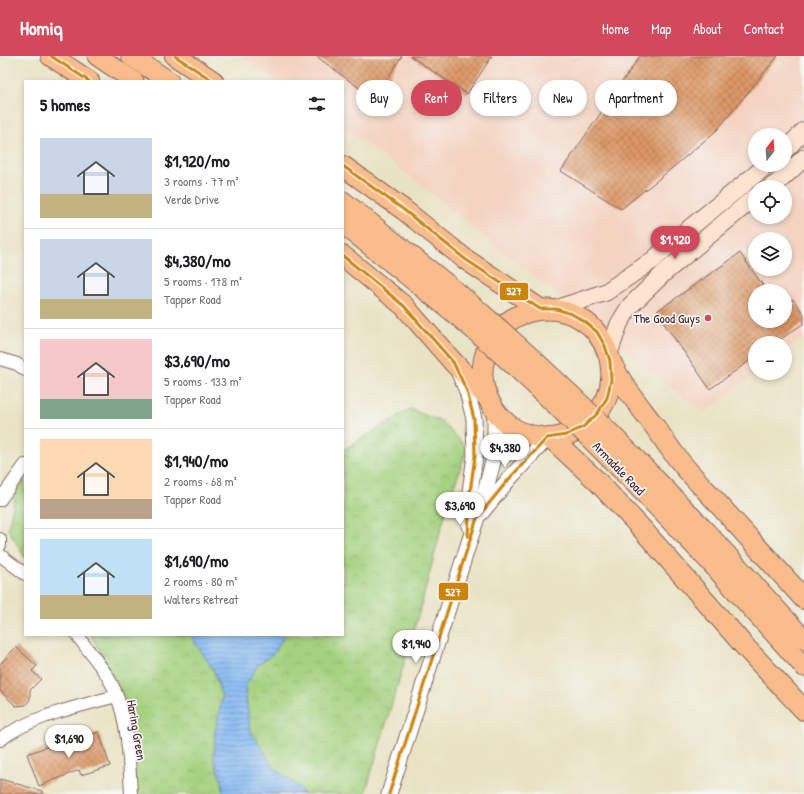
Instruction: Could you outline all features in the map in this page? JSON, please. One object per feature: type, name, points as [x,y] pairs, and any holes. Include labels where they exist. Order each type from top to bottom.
[{"type":"highway","points":[[51,56],[88,80]]},
{"type":"highway","points":[[174,56],[211,80]]},
{"type":"highway","points":[[344,167],[404,210],[466,259],[548,309],[572,314],[597,332],[605,346],[609,358],[634,400],[675,456],[804,599]]},
{"type":"highway","points":[[344,257],[404,306],[486,395]]},
{"type":"highway","points":[[548,309],[522,314],[505,324],[492,338],[484,356],[482,376],[486,395],[495,412],[510,426],[528,435],[549,438],[566,435],[583,427],[597,414],[607,398],[611,380],[609,358]]},
{"type":"highway","points":[[549,438],[597,481],[643,530],[747,649],[804,710]]},
{"type":"main road","points":[[97,56],[133,80]]},
{"type":"main road","points":[[131,56],[167,80]]},
{"type":"main road","points":[[792,143],[804,131]]},
{"type":"main road","points":[[780,180],[804,158]]},
{"type":"main road","points":[[548,309],[606,292],[653,260],[675,240],[758,172]]},
{"type":"main road","name":"Armadale Road","points":[[344,201],[457,292],[512,339],[612,433],[639,475],[709,561],[804,667]]},
{"type":"main road","points":[[609,358],[619,324],[630,306],[664,273],[748,204]]},
{"type":"main road","name":"Armadale Road","points":[[344,225],[473,329],[538,388],[639,475],[699,524],[804,639]]},
{"type":"street","points":[[0,359],[17,364],[24,369]]},
{"type":"street","points":[[454,362],[467,391],[474,419],[475,456],[470,492],[468,543]]},
{"type":"street","points":[[389,794],[495,454],[495,412]]},
{"type":"street","points":[[476,518],[509,479],[549,438]]},
{"type":"street","points":[[0,500],[24,466]]},
{"type":"street","points":[[0,539],[0,545]]},
{"type":"street","points":[[0,555],[24,573]]},
{"type":"street","name":"Haring Green","points":[[78,636],[108,678],[121,707],[128,752],[131,794]]},
{"type":"street","points":[[0,740],[7,734],[46,716],[116,696]]},
{"type":"shaded area","points":[[239,56],[804,56],[804,338],[792,347],[792,336],[748,336],[748,380],[704,413],[406,173],[344,128],[344,80],[276,80]]},
{"type":"green space","points":[[410,409],[442,422],[467,448],[445,514],[421,606],[365,794],[136,794],[127,703],[92,636],[344,636],[344,449]]},
{"type":"green space","points":[[24,479],[24,556],[8,529],[16,491]]},
{"type":"water","points":[[191,636],[284,636],[274,653],[257,666],[245,688],[250,730],[274,768],[298,786],[304,794],[223,794],[222,782],[214,760],[215,732],[222,698],[214,671]]},
{"type":"building","points":[[316,56],[402,56],[386,80],[356,80],[356,86]]},
{"type":"building","points":[[410,56],[492,56],[476,80],[470,80],[470,89],[467,94],[462,91],[462,80],[446,80]]},
{"type":"building","points":[[640,56],[778,56],[717,130],[621,209],[561,171],[599,116],[677,116],[677,80],[624,80]]},
{"type":"building","name":"The Good Guys","points":[[740,253],[748,264],[748,276],[756,276],[762,284],[748,284],[748,328],[792,328],[793,299],[804,314],[804,323],[785,336],[748,336],[748,362],[710,389],[656,312]]},
{"type":"building","points":[[16,647],[37,666],[32,671],[41,679],[30,690],[30,699],[26,705],[16,706],[0,691],[0,664]]},
{"type":"building","points":[[99,732],[110,766],[81,775],[79,770],[39,786],[27,754],[57,743],[58,744]]},
{"type":"building","points":[[0,779],[42,791],[42,794],[0,794]]},
{"type":"transit line","name":"527","points":[[51,56],[87,80]]},
{"type":"transit line","name":"527","points":[[175,56],[211,80]]},
{"type":"transit line","name":"527","points":[[344,167],[404,210],[465,259],[540,309],[556,309],[572,314],[585,322],[597,332],[605,346],[610,361],[611,380],[607,398],[597,414],[583,427],[566,435],[547,438],[509,479],[477,518],[389,794]]},
{"type":"transit line","name":"527","points":[[344,257],[404,306],[453,362],[467,391],[474,419],[475,456],[470,492],[468,536]]},
{"type":"place","name":"The Good Guys","points":[[708,318]]}]
